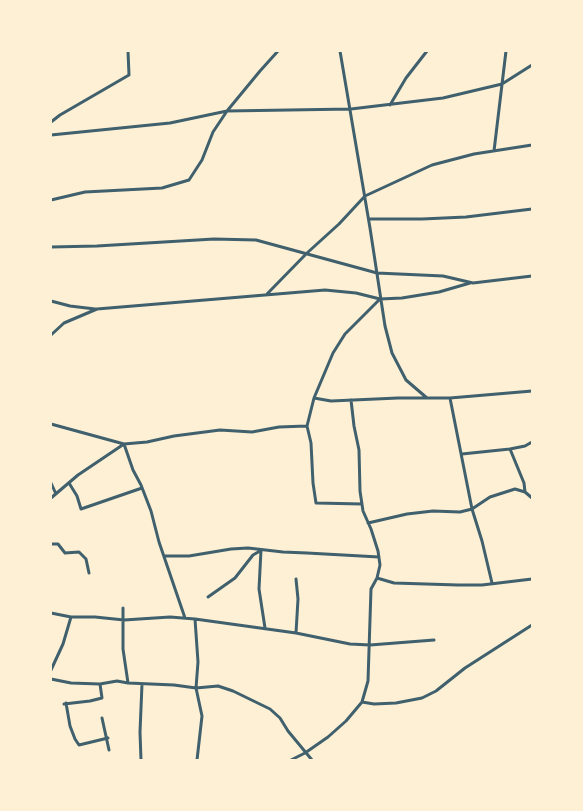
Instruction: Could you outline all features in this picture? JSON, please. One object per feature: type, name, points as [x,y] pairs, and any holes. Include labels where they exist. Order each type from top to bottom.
[{"type":"street","points":[[51,122],[129,75],[128,51]]},
{"type":"street","points":[[51,200],[85,192],[162,188],[189,180],[202,160],[213,132],[227,111],[278,51]]},
{"type":"street","points":[[340,51],[385,326],[392,353],[406,380],[427,398]]},
{"type":"street","points":[[390,105],[405,78],[428,51]]},
{"type":"street","points":[[494,151],[507,51]]},
{"type":"street","points":[[51,135],[170,123],[227,111],[351,109],[443,98],[502,84],[532,65]]},
{"type":"street","points":[[266,296],[365,196],[432,165],[474,154],[532,145]]},
{"type":"street","points":[[369,219],[466,217],[532,209]]},
{"type":"street","points":[[51,247],[214,239],[256,240],[377,273],[443,276],[473,283]]},
{"type":"street","points":[[51,301],[97,309],[325,290],[356,293],[380,299],[402,298],[473,283],[532,276]]},
{"type":"street","points":[[362,504],[316,503],[311,443],[307,426],[314,398],[333,352],[345,334],[380,299]]},
{"type":"street","points":[[51,335],[64,323],[97,309]]},
{"type":"street","points":[[314,398],[331,401],[450,398],[532,391]]},
{"type":"street","points":[[450,398],[472,509],[492,583]]},
{"type":"street","points":[[291,760],[328,737],[346,721],[362,702],[368,681],[371,590],[380,565],[363,511],[359,450],[351,400]]},
{"type":"street","points":[[51,424],[124,444],[220,430],[252,432],[279,427],[307,426]]},
{"type":"street","points":[[462,454],[510,449],[532,442]]},
{"type":"street","points":[[51,498],[78,475],[124,444]]},
{"type":"street","points":[[124,444],[151,511],[184,618]]},
{"type":"street","points":[[510,449],[524,483],[525,492]]},
{"type":"street","points":[[51,483],[56,494]]},
{"type":"street","points":[[69,483],[77,496],[81,509],[142,488]]},
{"type":"street","points":[[368,523],[407,514],[460,512],[472,509],[483,501],[515,489],[525,492],[532,498]]},
{"type":"street","points":[[51,544],[58,544],[65,553],[79,552],[86,559],[89,573]]},
{"type":"street","points":[[164,556],[189,556],[248,548],[379,557]]},
{"type":"street","points":[[208,597],[235,578],[253,555],[261,550]]},
{"type":"street","points":[[261,550],[259,589],[265,628]]},
{"type":"street","points":[[377,578],[394,583],[458,585],[482,585],[532,579]]},
{"type":"street","points":[[296,579],[298,599],[296,633]]},
{"type":"street","points":[[123,608],[123,649],[128,684]]},
{"type":"street","points":[[51,613],[71,617],[124,620],[170,616],[265,628],[350,644],[369,645],[434,640]]},
{"type":"street","points":[[51,670],[63,645],[71,617]]},
{"type":"street","points":[[195,619],[198,662],[196,688],[202,716],[197,760]]},
{"type":"street","points":[[362,702],[396,703],[422,698],[436,691],[465,668],[532,625]]},
{"type":"street","points":[[51,679],[71,683],[100,684],[117,681],[128,684],[226,688],[270,709],[280,718],[312,760]]},
{"type":"street","points":[[100,684],[102,698],[65,703],[70,726],[79,745],[108,738]]},
{"type":"street","points":[[141,760],[142,684]]},
{"type":"street","points":[[102,718],[109,750]]}]
